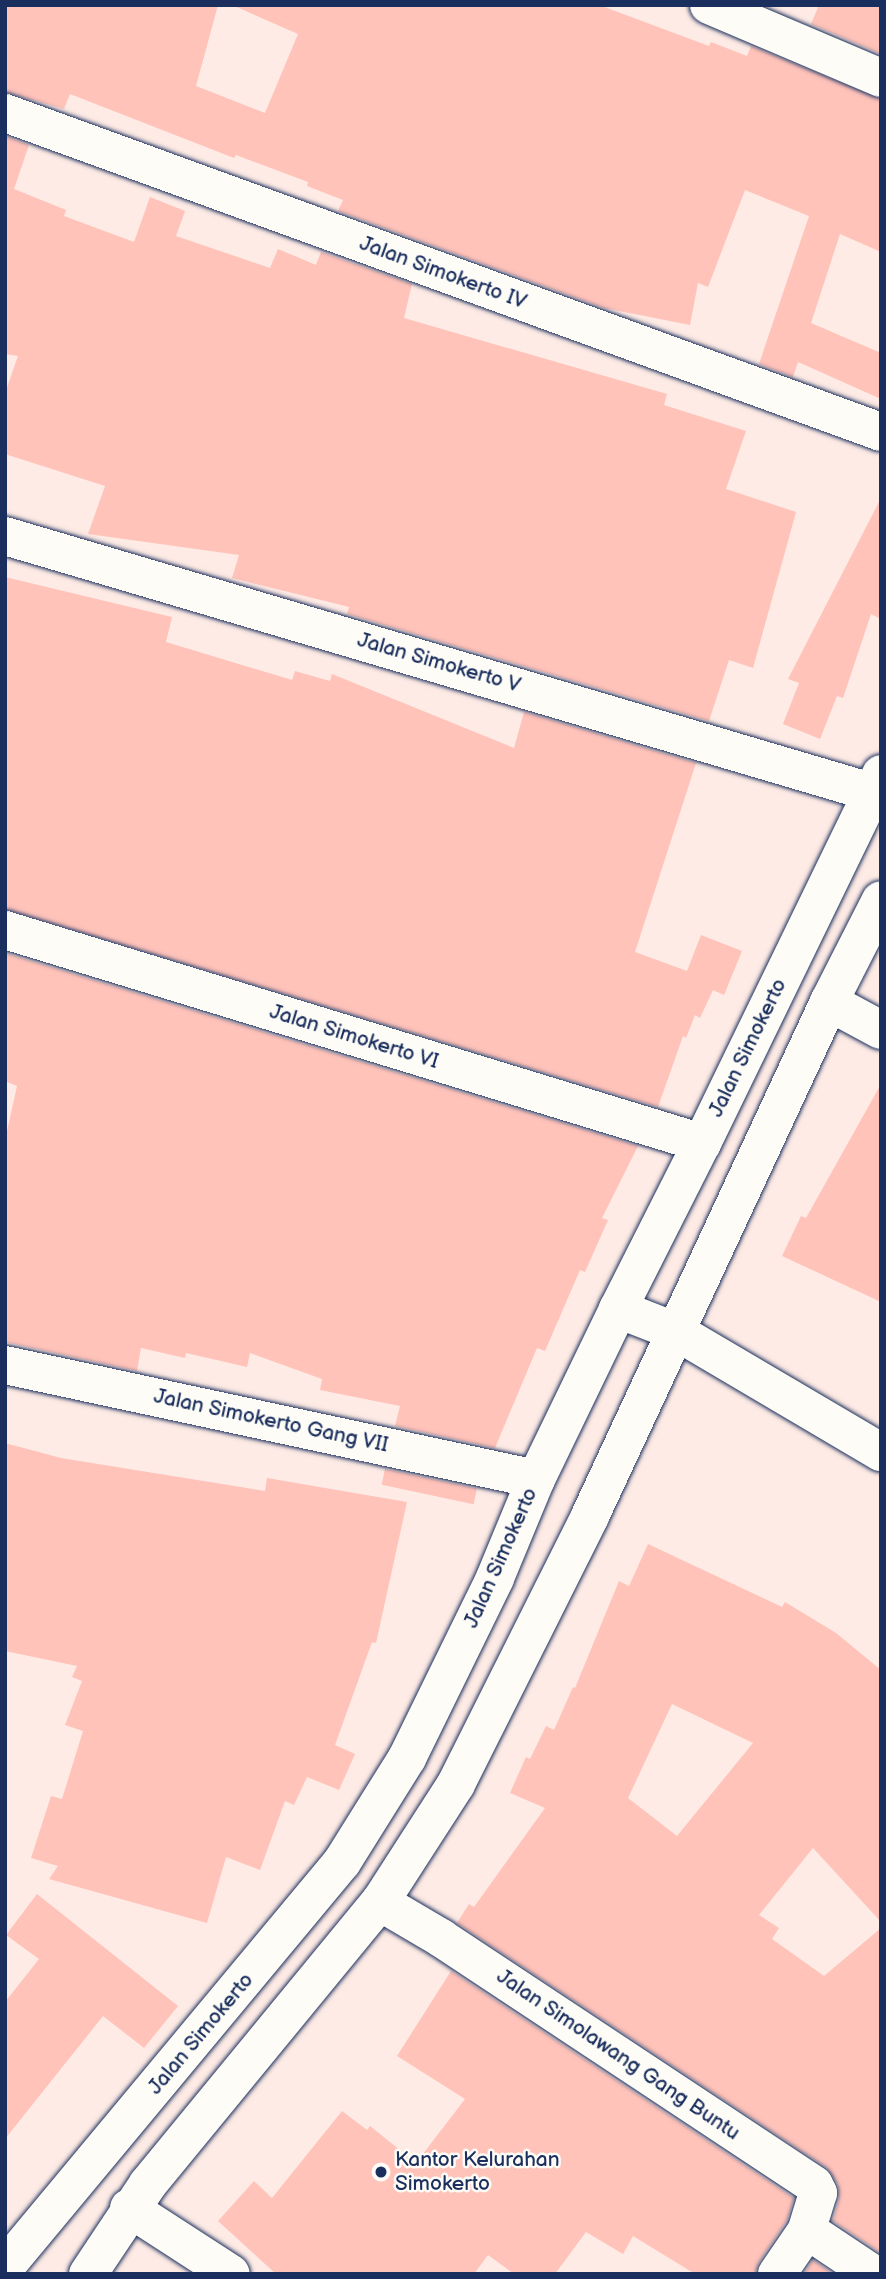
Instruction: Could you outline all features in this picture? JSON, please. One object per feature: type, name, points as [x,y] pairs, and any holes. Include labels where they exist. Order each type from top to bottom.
[{"type":"main road","points":[[709,5],[881,78]]},
{"type":"main road","name":"Jalan Simokerto IV","points":[[5,113],[881,432]]},
{"type":"main road","name":"Jalan Simokerto V","points":[[5,536],[876,783]]},
{"type":"main road","name":"Jalan Simokerto","points":[[5,2267],[342,1862],[407,1758],[495,1578],[536,1479],[876,783]]},
{"type":"main road","points":[[88,2274],[129,2208],[380,1902],[456,1784],[677,1332],[829,1002],[881,900]]},
{"type":"main road","name":"Jalan Simokerto VI","points":[[5,930],[702,1143]]},
{"type":"main road","points":[[829,1002],[881,1030]]},
{"type":"main road","points":[[618,1309],[677,1332],[881,1452]]},
{"type":"main road","name":"Jalan Simokerto Gang VII","points":[[5,1364],[536,1479]]},
{"type":"main road","name":"Jalan Simolawang Gang Buntu","points":[[380,1902],[441,1938],[814,2185],[818,2193],[807,2230]]},
{"type":"main road","points":[[129,2208],[231,2274]]},
{"type":"main road","points":[[777,2274],[807,2230],[873,2274]]},
{"type":"building","points":[[5,5],[218,5],[196,86],[265,113],[298,34],[232,5],[599,5],[709,46],[711,42],[747,56],[751,46],[881,99],[881,252],[840,234],[811,323],[881,353],[881,399],[798,362],[793,377],[759,364],[809,216],[745,190],[708,287],[698,283],[690,325],[604,308],[338,211],[343,200],[307,186],[308,182],[236,155],[234,158],[70,94],[64,109],[5,92]]},
{"type":"building","points":[[819,5],[881,5],[881,54],[811,24]]},
{"type":"building","points":[[5,136],[29,145],[14,189],[66,210],[64,216],[134,242],[150,197],[185,211],[176,236],[270,268],[278,249],[316,265],[321,252],[412,284],[404,318],[667,394],[664,405],[746,431],[726,489],[796,512],[753,668],[729,660],[709,721],[347,614],[349,607],[232,578],[239,555],[88,534],[105,486],[5,454],[5,393],[18,356],[5,354]]},
{"type":"building","points":[[881,498],[881,619],[871,614],[843,698],[837,696],[820,739],[783,724],[799,683],[788,679]]},
{"type":"building","points":[[5,577],[172,617],[166,642],[292,680],[295,671],[330,681],[332,674],[514,748],[524,712],[696,763],[635,952],[687,971],[701,935],[742,951],[724,995],[713,990],[700,1018],[695,1015],[686,1038],[683,1036],[658,1107],[5,909]]},
{"type":"building","points":[[5,953],[638,1146],[602,1218],[608,1220],[585,1272],[580,1270],[545,1351],[537,1348],[495,1448],[395,1426],[400,1406],[320,1390],[322,1379],[250,1353],[247,1367],[186,1353],[185,1358],[141,1348],[137,1371],[5,1342],[5,1140],[17,1086],[5,1081]]},
{"type":"building","points":[[881,1084],[881,1302],[782,1256],[801,1216],[806,1218]]},
{"type":"building","points":[[5,1443],[61,1458],[265,1491],[267,1478],[407,1502],[376,1643],[372,1642],[335,1745],[355,1754],[339,1790],[307,1777],[294,1805],[285,1801],[260,1870],[226,1857],[207,1923],[49,1879],[58,1866],[31,1858],[51,1796],[62,1799],[83,1731],[65,1725],[82,1681],[72,1677],[77,1666],[5,1651]]},
{"type":"building","points":[[385,1469],[477,1489],[474,1504],[382,1485]]},
{"type":"building","points":[[648,1544],[782,1607],[785,1602],[836,1633],[881,1670],[881,1922],[813,1848],[759,1915],[779,1928],[772,1939],[824,1976],[881,1928],[881,2253],[833,2221],[839,2199],[838,2184],[826,2167],[457,1923],[469,1904],[474,1907],[545,1808],[510,1793],[526,1757],[530,1759],[546,1726],[554,1730],[573,1687],[575,1688],[619,1581],[629,1586]],"holes":[[[672,1704],[753,1743],[677,1836],[628,1798]]]},
{"type":"building","points":[[37,1894],[178,2006],[144,2048],[103,2016],[5,2139],[5,2002],[39,1959],[6,1935]]},
{"type":"building","points":[[451,1971],[794,2198],[787,2220],[759,2262],[755,2274],[695,2274],[633,2236],[623,2254],[586,2232],[555,2274],[514,2274],[488,2255],[474,2274],[276,2274],[218,2221],[254,2181],[272,2198],[342,2111],[367,2130],[370,2126],[416,2163],[465,2099],[397,2056]]},
{"type":"building","points":[[813,2260],[833,2274],[804,2274]]},
{"type":"place","name":"Kantor Kelurahan Simokerto","points":[[381,2172]]}]
